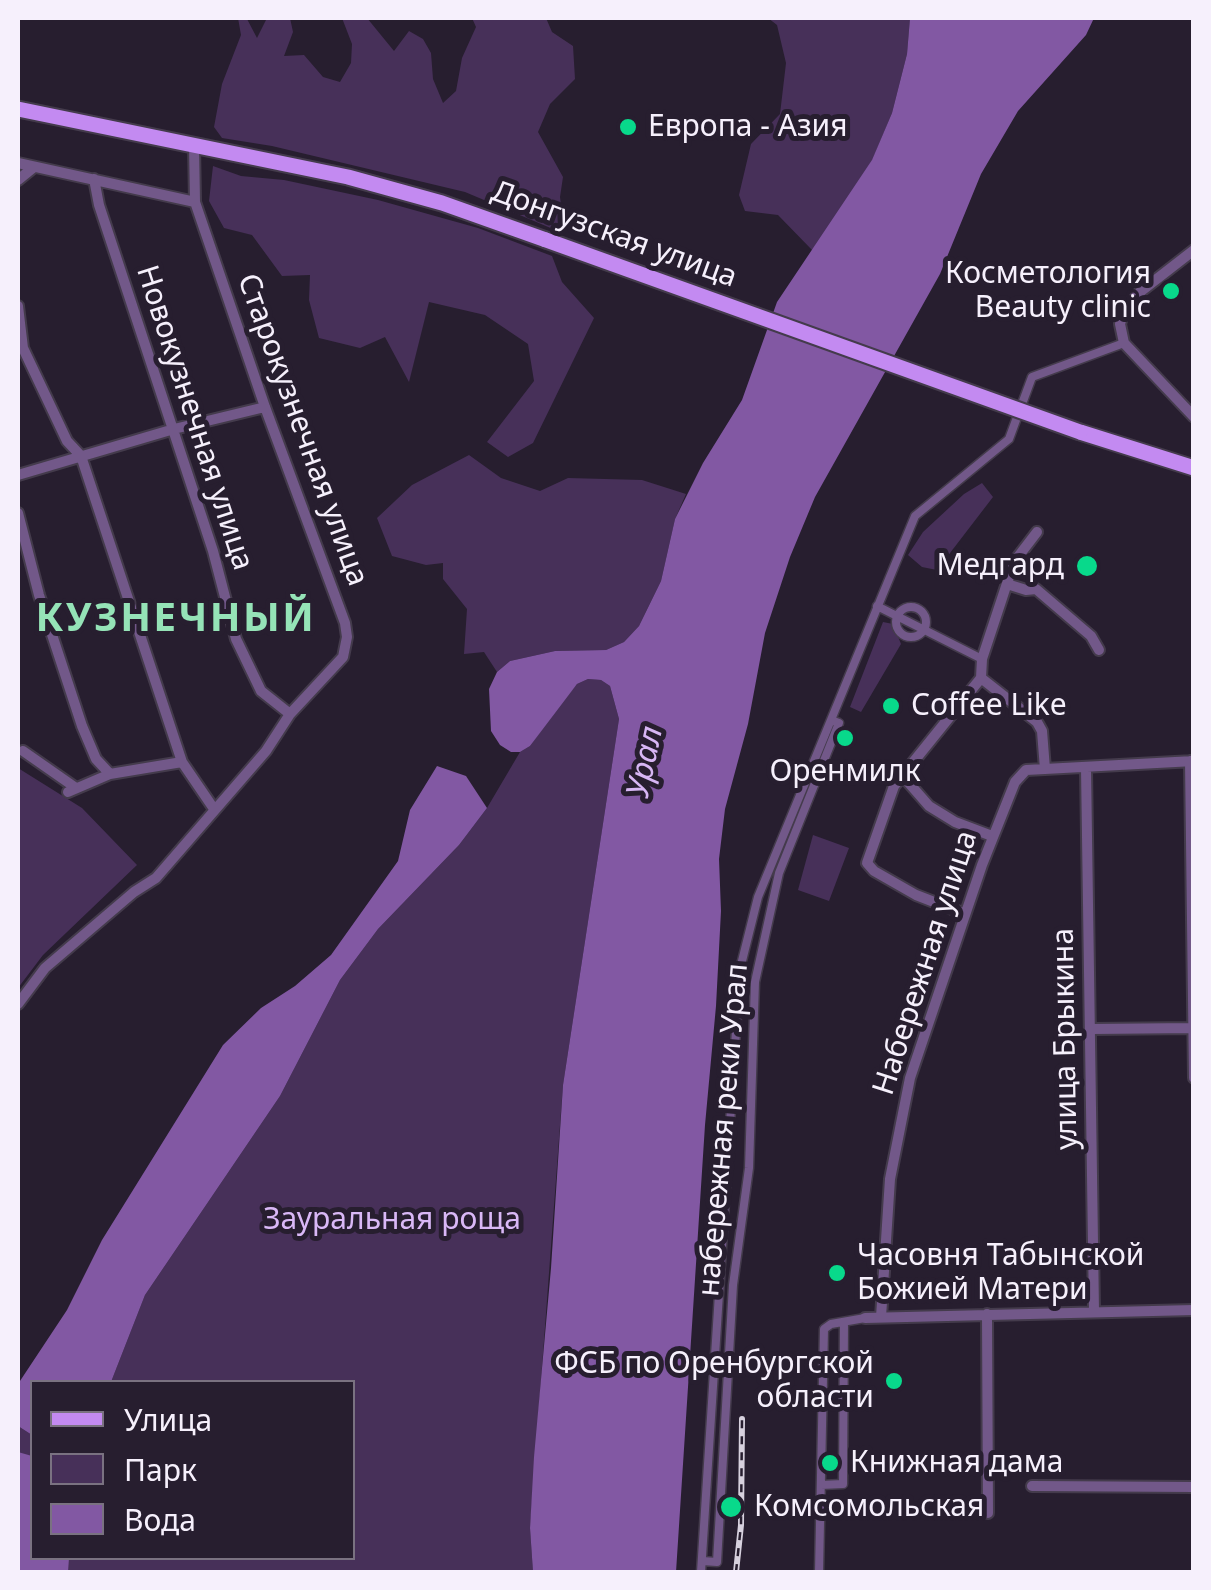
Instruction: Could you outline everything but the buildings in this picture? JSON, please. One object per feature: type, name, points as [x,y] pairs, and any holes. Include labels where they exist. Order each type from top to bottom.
[{"type":"main road","name":"Донгузская улица","points":[[18,108],[412,194],[1185,466],[1194,478]]},
{"type":"street","name":"Старокузнечная улица","points":[[20,1001],[45,968],[156,878],[266,751],[290,714],[343,656],[347,638],[345,623],[195,202],[194,145]]},
{"type":"street","points":[[18,163],[195,202]]},
{"type":"street","points":[[18,180],[34,167]]},
{"type":"street","name":"Новокузнечная улица","points":[[94,179],[98,206],[213,551],[236,639],[261,691],[290,714]]},
{"type":"street","points":[[1194,250],[1124,310],[1120,324],[1124,342],[1194,418]]},
{"type":"street","points":[[18,306],[23,348],[67,441],[81,456],[182,762],[214,809]]},
{"type":"street","name":"набережная реки Урал","points":[[701,1572],[735,1035],[748,928],[758,897],[915,516],[1009,438],[1032,377],[1124,342]]},
{"type":"street","points":[[18,476],[174,429],[265,407]]},
{"type":"street","points":[[18,513],[39,595],[82,726],[96,758],[110,774]]},
{"type":"street","points":[[964,914],[916,895],[867,863],[888,799],[901,774],[981,678],[982,660],[1006,584],[1018,553],[1037,532]]},
{"type":"street","points":[[1006,584],[1026,590],[1036,588],[1091,636],[1098,650]]},
{"type":"street","points":[[877,606],[982,660]]},
{"type":"street","points":[[919,608],[928,616],[924,629],[910,636],[899,632],[895,620],[906,610],[919,608]]},
{"type":"street","points":[[981,678],[1037,722],[1042,731],[1044,768],[1192,761],[1194,1078]]},
{"type":"street","name":"набережная реки Урал","points":[[716,1572],[730,1329],[748,1168],[755,982],[780,873],[839,723],[831,720]]},
{"type":"street","points":[[23,751],[72,790],[110,774],[182,762]]},
{"type":"street","name":"Набережная улица","points":[[881,1317],[890,1179],[906,1095],[992,836],[1015,782],[1026,770],[1044,768]]},
{"type":"street","name":"улица Брыкина","points":[[1086,768],[1094,1310]]},
{"type":"street","points":[[901,774],[929,806],[954,822],[992,836]]},
{"type":"street","points":[[740,979],[755,982]]},
{"type":"street","points":[[1092,1029],[1193,1028]]},
{"type":"street","points":[[735,1035],[751,1036]]},
{"type":"street","points":[[732,1089],[749,1090]]},
{"type":"street","points":[[727,1167],[748,1168]]},
{"type":"street","points":[[724,1217],[742,1218]]},
{"type":"street","points":[[818,1572],[824,1328],[881,1317],[1194,1310]]},
{"type":"street","points":[[986,1314],[988,1513]]},
{"type":"street","points":[[820,1486],[843,1484],[844,1322]]},
{"type":"street","points":[[717,1329],[730,1329]]},
{"type":"street","points":[[823,1373],[844,1374]]},
{"type":"street","points":[[714,1395],[727,1396]]},
{"type":"street","points":[[823,1399],[843,1399]]},
{"type":"street","points":[[821,1451],[842,1451]]},
{"type":"street","points":[[1032,1486],[1194,1487]]},
{"type":"street","points":[[706,1507],[720,1508]]},
{"type":"street","points":[[702,1561],[716,1562]]},
{"type":"green space","points":[[238,18],[247,19],[257,38],[267,18],[290,18],[293,32],[284,56],[304,55],[323,77],[340,82],[351,63],[352,44],[342,18],[367,18],[394,51],[409,31],[423,39],[431,53],[433,79],[443,103],[456,91],[462,58],[476,27],[472,18],[546,18],[552,32],[573,46],[575,79],[550,104],[538,132],[563,177],[560,197],[564,227],[553,229],[465,192],[272,146],[222,138],[214,127],[222,84],[241,35]]},
{"type":"green space","points":[[768,18],[910,18],[907,54],[892,113],[872,161],[813,251],[778,215],[745,211],[739,195],[751,144],[780,114],[786,63],[777,25]]},
{"type":"green space","points":[[213,166],[241,176],[284,180],[378,200],[478,228],[552,256],[562,282],[594,318],[533,443],[508,457],[487,442],[534,381],[528,344],[485,315],[429,302],[409,382],[385,337],[360,348],[319,338],[309,300],[310,275],[282,276],[252,235],[224,228],[209,201]]},
{"type":"green space","points":[[469,455],[501,478],[540,491],[568,478],[642,480],[686,494],[675,519],[661,581],[639,626],[624,642],[606,650],[555,651],[510,661],[497,672],[484,652],[464,654],[467,609],[443,579],[443,563],[426,565],[392,556],[377,518],[412,485]]},
{"type":"green space","points":[[982,483],[993,497],[937,570],[922,567],[908,555],[923,532],[964,494]]},
{"type":"green space","points":[[883,622],[893,624],[901,644],[861,712],[850,707]]},
{"type":"green space","name":"Зауральная роща","points":[[588,679],[610,686],[619,719],[563,1085],[530,1528],[533,1572],[18,1572],[18,1426],[30,1434],[30,1560],[355,1560],[355,1380],[112,1380],[145,1295],[280,1096],[340,980],[378,929],[459,845],[487,808],[520,752],[530,746],[577,684]]},
{"type":"green space","points":[[18,768],[82,808],[137,865],[43,955],[18,988]]},
{"type":"green space","points":[[813,835],[849,848],[829,901],[798,890]]},
{"type":"water","name":"Урал","points":[[910,18],[1094,18],[1086,35],[1018,111],[981,174],[940,274],[815,497],[765,633],[748,724],[725,809],[719,859],[721,911],[716,1006],[676,1572],[533,1572],[530,1528],[534,1457],[563,1085],[619,719],[610,686],[588,679],[577,684],[530,746],[511,752],[500,745],[491,731],[489,689],[497,672],[510,661],[555,651],[606,650],[624,642],[639,626],[661,581],[675,519],[703,463],[742,400],[777,302],[872,160],[892,113],[907,54]]},
{"type":"water","points":[[437,766],[466,776],[487,808],[459,845],[378,929],[340,980],[280,1096],[145,1295],[112,1380],[30,1380],[30,1434],[18,1426],[18,1384],[67,1310],[102,1240],[223,1045],[261,1008],[331,955],[398,861],[410,810]]},
{"type":"water","points":[[18,1452],[30,1455],[30,1560],[69,1560],[68,1572],[18,1572]]},
{"type":"railway","points":[[736,1572],[741,1525],[742,1419]]},
{"type":"place","name":"Европа - Азия","points":[[628,127]]},
{"type":"place","name":"Косметология Beauty clinic","points":[[1171,291]]},
{"type":"place","name":"Медгард","points":[[1087,566]]},
{"type":"place","name":"Coffee Like","points":[[891,706]]},
{"type":"place","name":"Оренмилк","points":[[845,738]]},
{"type":"place","name":"Часовня Табынской Божией Матери","points":[[837,1273]]},
{"type":"place","name":"ФСБ по Оренбургской области","points":[[894,1381]]},
{"type":"place","name":"Книжная дама","points":[[830,1463]]},
{"type":"place","name":"Комсомольская","points":[[731,1507]]},
{"type":"district","name":"КУЗНЕЧНЫЙ","points":[[176,620]]}]
